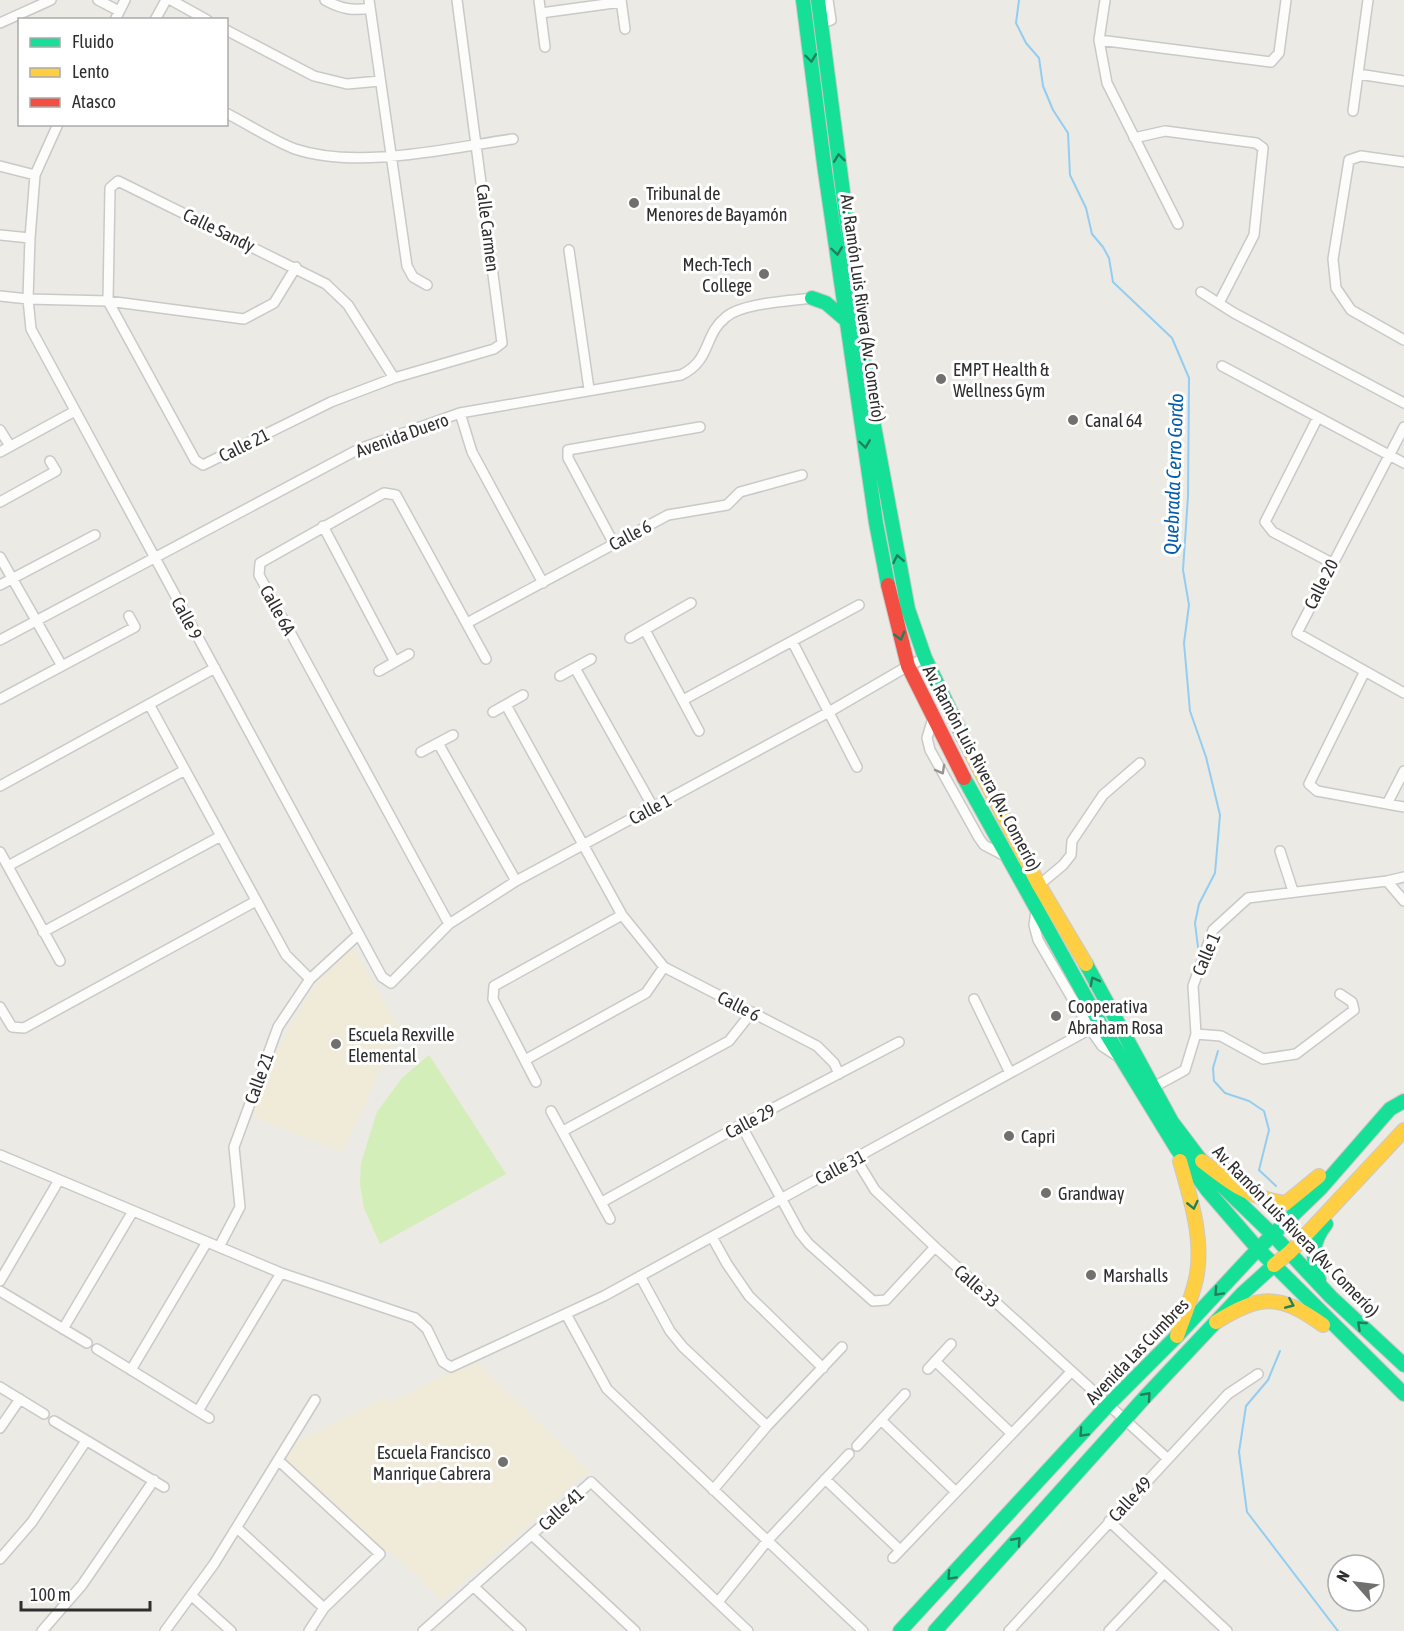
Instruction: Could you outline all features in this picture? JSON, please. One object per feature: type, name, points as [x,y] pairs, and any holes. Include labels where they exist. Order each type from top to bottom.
[{"type":"main road","name":"Av. Ramón Luis Rivera (Av. Comerío)","points":[[803,0],[876,524],[892,606],[908,666],[966,782],[1037,908],[1095,1026],[1123,1061],[1177,1149],[1208,1191],[1258,1249],[1404,1394]]},
{"type":"main road","name":"Av. Ramón Luis Rivera (Av. Comerío)","points":[[818,0],[872,415],[908,609],[926,658],[990,792],[1039,885],[1066,928],[1172,1122],[1215,1179],[1290,1252],[1331,1297],[1404,1365]]},
{"type":"main road","points":[[812,298],[826,293],[840,275]]},
{"type":"main road","points":[[812,298],[826,303],[847,321]]},
{"type":"main road","name":"Avenida Las Cumbres","points":[[900,1631],[1109,1404],[1177,1336],[1272,1234],[1321,1188],[1390,1109],[1404,1101]]},
{"type":"main road","points":[[1202,1161],[1248,1195],[1267,1202],[1286,1203],[1380,1121]]},
{"type":"main road","name":"Avenida Las Cumbres","points":[[935,1631],[1216,1322],[1290,1252],[1404,1130]]},
{"type":"main road","points":[[1177,1149],[1194,1210],[1199,1258],[1191,1299],[1177,1336]]},
{"type":"main road","points":[[1320,1284],[1312,1257],[1316,1239],[1360,1187],[1382,1154]]},
{"type":"main road","points":[[1216,1322],[1235,1309],[1254,1302],[1280,1300],[1307,1312],[1365,1356]]},
{"type":"street","points":[[0,23],[51,0]]},
{"type":"street","points":[[98,0],[117,16],[125,0]]},
{"type":"street","points":[[156,18],[166,0]]},
{"type":"street","points":[[171,0],[203,18]]},
{"type":"street","points":[[325,0],[337,7],[354,11],[370,4],[407,266],[413,277],[427,285]]},
{"type":"street","name":"Calle Carmen","points":[[394,378],[494,349],[502,343],[458,0]]},
{"type":"street","points":[[539,0],[545,47]]},
{"type":"street","points":[[822,23],[831,20],[828,0]]},
{"type":"street","points":[[1105,0],[1099,40],[1107,83],[1178,224]]},
{"type":"street","points":[[1099,40],[1271,62],[1279,53],[1286,0]]},
{"type":"street","points":[[1353,111],[1368,0]]},
{"type":"street","points":[[541,13],[621,1],[625,29]]},
{"type":"street","points":[[228,31],[314,76],[347,84],[380,81]]},
{"type":"street","points":[[1358,74],[1404,81]]},
{"type":"street","points":[[228,114],[295,149],[347,158],[391,156],[513,139]]},
{"type":"street","name":"Calle 9","points":[[57,126],[35,175],[28,299],[32,329],[382,977],[391,982]]},
{"type":"street","points":[[1134,138],[1165,131],[1256,143],[1263,148],[1254,236],[1219,303]]},
{"type":"street","points":[[1404,162],[1361,156],[1348,160],[1333,259],[1336,288],[1351,310],[1404,340]]},
{"type":"street","points":[[0,166],[35,175]]},
{"type":"street","name":"Calle Sandy","points":[[108,302],[110,188],[118,181],[296,267],[326,284],[348,305],[394,378]]},
{"type":"street","points":[[0,234],[30,238]]},
{"type":"street","points":[[569,250],[589,389]]},
{"type":"street","points":[[0,296],[108,302],[244,319],[274,303],[296,267]]},
{"type":"street","points":[[1201,292],[1404,403]]},
{"type":"street","name":"Avenida Duero","points":[[0,640],[154,556],[359,449],[460,413],[681,375],[699,363],[716,328],[731,313],[743,308],[812,298]]},
{"type":"street","name":"Calle 21","points":[[108,302],[195,460],[203,465],[331,402],[394,378]]},
{"type":"street","points":[[1222,366],[1404,463]]},
{"type":"street","points":[[0,452],[75,411]]},
{"type":"street","points":[[460,413],[472,452],[543,583]]},
{"type":"street","points":[[1318,417],[1264,522],[1273,532],[1332,563]]},
{"type":"street","points":[[614,544],[568,458],[568,450],[700,427]]},
{"type":"street","name":"Calle 20","points":[[1404,427],[1297,633],[1364,673],[1404,693]]},
{"type":"street","points":[[0,430],[10,446]]},
{"type":"street","points":[[0,502],[56,471],[50,461]]},
{"type":"street","name":"Calle 6","points":[[467,623],[668,515],[727,506],[740,492],[802,475]]},
{"type":"street","name":"Calle 6A","points":[[449,924],[259,575],[260,563],[384,493],[396,495],[486,659]]},
{"type":"street","points":[[323,526],[395,662]]},
{"type":"street","points":[[0,585],[95,535]]},
{"type":"street","points":[[0,557],[62,666]]},
{"type":"street","points":[[630,638],[691,603]]},
{"type":"street","points":[[683,700],[859,605]]},
{"type":"street","points":[[0,699],[135,627],[129,616]]},
{"type":"street","points":[[645,630],[699,731]]},
{"type":"street","points":[[792,641],[857,767]]},
{"type":"street","points":[[379,670],[409,654]]},
{"type":"street","name":"Calle 1","points":[[391,982],[449,924],[516,881],[926,658]]},
{"type":"street","points":[[560,676],[591,659]]},
{"type":"street","points":[[0,786],[215,668]]},
{"type":"street","points":[[575,668],[653,807]]},
{"type":"street","points":[[1364,673],[1309,784],[1317,791],[1404,807]]},
{"type":"street","points":[[493,712],[523,695]]},
{"type":"street","points":[[149,704],[286,956],[310,979]]},
{"type":"street","points":[[506,705],[584,845]]},
{"type":"street","points":[[421,752],[453,735]]},
{"type":"street","points":[[438,743],[516,881]]},
{"type":"street","points":[[1039,885],[1063,865],[1071,855],[1072,841],[1103,795],[1140,764]]},
{"type":"street","points":[[8,866],[185,770]]},
{"type":"street","points":[[1387,804],[1404,771]]},
{"type":"street","points":[[44,932],[221,836]]},
{"type":"street","name":"Calle 6","points":[[584,845],[622,915],[664,967],[817,1046],[834,1063],[839,1074]]},
{"type":"street","points":[[1280,851],[1293,891]]},
{"type":"street","points":[[0,852],[60,961]]},
{"type":"street","name":"Calle 1","points":[[1152,1088],[1185,1070],[1196,1034],[1192,986],[1213,930],[1248,897],[1404,878]]},
{"type":"street","points":[[1387,881],[1404,901]]},
{"type":"street","points":[[0,1006],[12,1027],[24,1028],[256,902]]},
{"type":"street","points":[[536,1082],[493,999],[494,986],[622,915]]},
{"type":"street","name":"Calle 21","points":[[219,1246],[240,1207],[234,1147],[278,1027],[310,979],[359,934]]},
{"type":"street","points":[[525,1060],[646,993],[664,967]]},
{"type":"street","points":[[1196,1034],[1221,1036],[1263,1059],[1296,1054],[1354,1010],[1352,1002],[1341,994]]},
{"type":"street","points":[[974,999],[1010,1074]]},
{"type":"street","points":[[563,1131],[729,1041],[752,1012]]},
{"type":"street","name":"Calle 31","points":[[281,1273],[415,1318],[427,1329],[443,1362],[451,1367],[566,1314],[640,1276],[1114,1017]]},
{"type":"street","name":"Calle 29","points":[[602,1202],[741,1125],[899,1042]]},
{"type":"street","points":[[551,1111],[610,1219]]},
{"type":"street","points":[[741,1125],[800,1233],[809,1244],[873,1301],[886,1300],[935,1247]]},
{"type":"street","points":[[0,1155],[281,1273],[198,1411]]},
{"type":"street","name":"Calle 33","points":[[856,1159],[875,1190],[1168,1459]]},
{"type":"street","points":[[0,1281],[59,1180]]},
{"type":"street","points":[[63,1329],[133,1211]]},
{"type":"street","points":[[712,1237],[748,1296],[823,1368]]},
{"type":"street","points":[[131,1370],[207,1242]]},
{"type":"street","points":[[640,1276],[670,1330],[683,1347],[767,1426]]},
{"type":"street","points":[[0,1291],[87,1343]]},
{"type":"street","points":[[566,1314],[607,1389],[863,1631]]},
{"type":"street","points":[[928,1369],[951,1344]]},
{"type":"street","points":[[713,1490],[767,1426],[843,1347]]},
{"type":"street","points":[[97,1349],[209,1418]]},
{"type":"street","points":[[935,1361],[1012,1434]]},
{"type":"street","points":[[825,1479],[897,1554],[1071,1372]]},
{"type":"street","name":"Calle 49","points":[[1009,1631],[1228,1394],[1258,1374]]},
{"type":"street","points":[[0,1387],[45,1414]]},
{"type":"street","points":[[857,1446],[905,1394]]},
{"type":"street","points":[[0,1428],[20,1399]]},
{"type":"street","points":[[165,1631],[192,1596],[237,1528],[315,1400]]},
{"type":"street","points":[[881,1420],[956,1492]]},
{"type":"street","points":[[54,1421],[164,1487]]},
{"type":"street","points":[[0,1559],[32,1522],[86,1441]]},
{"type":"street","points":[[718,1602],[768,1540],[849,1454]]},
{"type":"street","points":[[279,1460],[380,1554],[324,1608],[309,1631]]},
{"type":"street","points":[[42,1631],[82,1585],[154,1480]]},
{"type":"street","name":"Calle 41","points":[[423,1631],[591,1482],[748,1631]]},
{"type":"street","points":[[1109,1521],[1216,1627],[1227,1631]]},
{"type":"street","points":[[237,1528],[324,1608]]},
{"type":"street","points":[[532,1535],[635,1631]]},
{"type":"street","points":[[1109,1631],[1164,1573]]},
{"type":"street","points":[[473,1586],[521,1631]]},
{"type":"street","points":[[192,1596],[231,1631]]},
{"type":"shaded area","name":"Escuela Rexville Elemental","points":[[353,947],[399,1028],[342,1152],[253,1117],[272,1059],[296,1016],[316,983]]},
{"type":"shaded area","points":[[474,1360],[590,1472],[580,1478],[442,1601],[391,1551],[385,1552],[286,1460],[292,1444],[384,1398],[389,1403]]},
{"type":"green space","points":[[429,1055],[506,1174],[380,1244],[364,1208],[360,1184],[361,1163],[377,1112],[402,1078]]},
{"type":"waterway","name":"Quebrada Cerro Gordo","points":[[1019,0],[1016,23],[1026,43],[1039,58],[1043,86],[1053,110],[1068,133],[1070,175],[1086,208],[1092,234],[1109,258],[1113,282],[1172,338],[1189,378],[1188,496],[1183,570],[1189,605],[1184,643],[1190,711],[1206,757],[1220,815],[1215,873],[1199,904],[1195,923],[1199,955]]},
{"type":"waterway","name":"Quebrada Cerro Gordo","points":[[1218,1051],[1213,1068],[1214,1081],[1225,1093],[1249,1101],[1264,1111],[1269,1130],[1259,1170],[1276,1186]]},
{"type":"waterway","name":"Quebrada Cerro Gordo","points":[[1280,1351],[1268,1380],[1246,1406],[1239,1452],[1247,1512],[1338,1631]]},
{"type":"traffic: fast","points":[[803,0],[824,164],[876,523],[888,585]]},
{"type":"traffic: fast","points":[[818,0],[872,415],[908,609],[925,658],[963,737]]},
{"type":"traffic: fast","points":[[812,298],[826,303],[847,321]]},
{"type":"traffic: fast","points":[[964,778],[1100,1023],[1177,1149],[1208,1191],[1258,1249]]},
{"type":"traffic: fast","points":[[1086,964],[1172,1122],[1215,1179],[1272,1234]]},
{"type":"traffic: fast","points":[[1404,1101],[1390,1109],[1321,1188],[1258,1249],[1404,1394]]},
{"type":"traffic: fast","points":[[1319,1280],[1314,1251],[1315,1244],[1326,1224]]},
{"type":"traffic: fast","points":[[1272,1234],[1331,1297],[1404,1365]]},
{"type":"traffic: fast","points":[[900,1631],[1109,1404],[1177,1336],[1258,1249]]},
{"type":"traffic: fast","points":[[935,1631],[1146,1396],[1242,1294],[1274,1265]]},
{"type":"traffic: slow","points":[[963,737],[1039,885],[1086,964]]},
{"type":"traffic: slow","points":[[1274,1265],[1290,1252],[1404,1130]]},
{"type":"traffic: slow","points":[[1177,1336],[1193,1290],[1198,1260],[1197,1231],[1180,1161]]},
{"type":"traffic: slow","points":[[1202,1161],[1241,1188],[1261,1197],[1286,1203],[1319,1176]]},
{"type":"traffic: slow","points":[[1216,1322],[1246,1306],[1270,1301],[1294,1308],[1323,1325]]},
{"type":"traffic: jam","points":[[888,585],[908,666],[964,778]]},
{"type":"place","name":"Tribunal de Menores de Bayamón","points":[[634,203]]},
{"type":"place","name":"Mech-Tech College","points":[[764,274]]},
{"type":"place","name":"EMPT Health & Wellness Gym","points":[[941,379]]},
{"type":"place","name":"Canal 64","points":[[1073,420]]},
{"type":"place","name":"Cooperativa Abraham Rosa","points":[[1056,1016]]},
{"type":"place","name":"Escuela Rexville Elemental","points":[[336,1044]]},
{"type":"place","name":"Capri","points":[[1009,1136]]},
{"type":"place","name":"Grandway","points":[[1046,1193]]},
{"type":"place","name":"Marshalls","points":[[1091,1275]]},
{"type":"place","name":"Escuela Francisco Manrique Cabrera","points":[[503,1462]]}]
